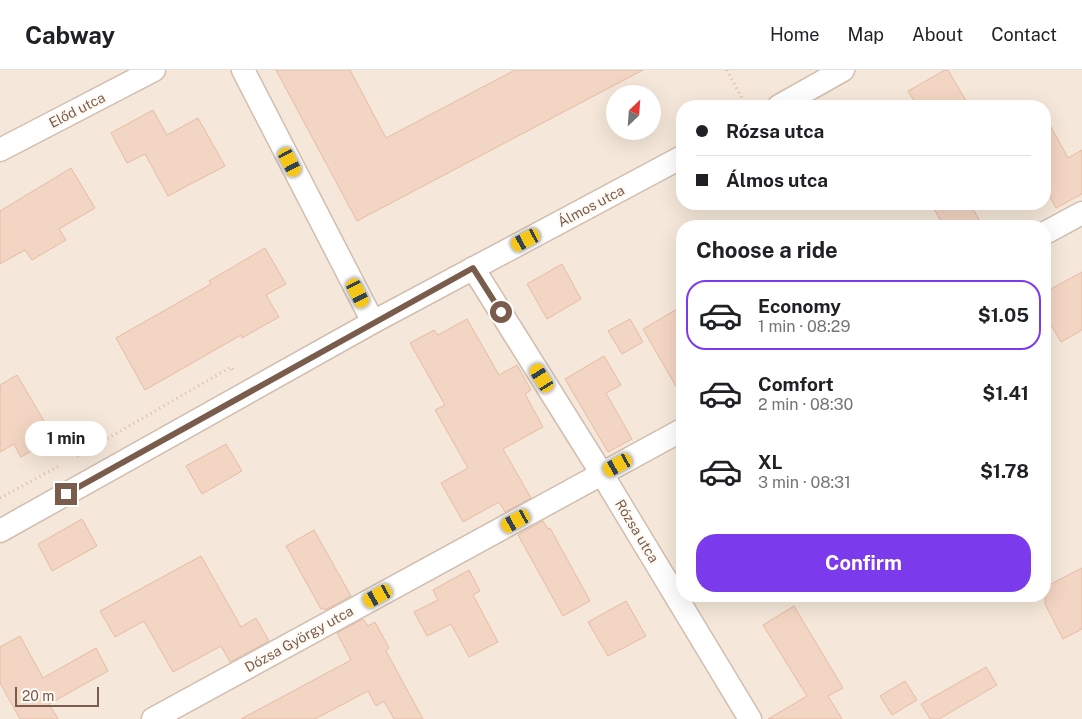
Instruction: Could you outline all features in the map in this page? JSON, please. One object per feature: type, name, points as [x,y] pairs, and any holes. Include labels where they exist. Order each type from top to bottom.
[{"type":"street","name":"Előd utca","points":[[0,150],[154,70]]},
{"type":"street","points":[[243,70],[372,322]]},
{"type":"street","points":[[790,100],[843,70]]},
{"type":"street","name":"Álmos utca","points":[[0,531],[372,322],[676,160]]},
{"type":"street","points":[[1051,230],[1082,213]]},
{"type":"street","name":"Rózsa utca","points":[[473,268],[676,596]]},
{"type":"street","name":"Dózsa György utca","points":[[153,719],[676,433]]},
{"type":"street","name":"Rózsa utca","points":[[679,602],[750,719]]},
{"type":"path","points":[[727,70],[743,100]]},
{"type":"path","points":[[0,498],[60,465]]},
{"type":"shaded area","points":[[0,70],[1082,70],[1082,719],[0,719]]},
{"type":"building","points":[[276,70],[350,70],[386,138],[515,70],[643,70],[615,85],[606,85],[606,90],[357,221]]},
{"type":"building","points":[[948,70],[966,100],[913,100],[908,91]]},
{"type":"building","points":[[153,110],[167,135],[198,118],[225,166],[168,196],[145,154],[127,163],[111,133]]},
{"type":"building","points":[[1051,127],[1068,158],[1082,150],[1082,194],[1056,208],[1051,199]]},
{"type":"building","points":[[71,168],[95,208],[59,229],[66,240],[32,260],[25,250],[0,264],[0,211]]},
{"type":"building","points":[[935,210],[974,210],[979,220],[940,220]]},
{"type":"building","points":[[265,248],[286,284],[266,295],[279,317],[242,338],[241,335],[145,390],[116,338],[211,284],[209,281]]},
{"type":"building","points":[[562,264],[581,299],[547,319],[527,284]]},
{"type":"building","points":[[1082,272],[1082,330],[1061,342],[1051,324],[1051,289]]},
{"type":"building","points":[[676,310],[676,387],[643,329]]},
{"type":"building","points":[[467,319],[499,375],[517,365],[531,390],[525,394],[543,427],[503,449],[531,498],[505,512],[499,502],[463,522],[441,483],[468,468],[435,410],[445,405],[410,343],[434,330],[438,335]]},
{"type":"building","points":[[630,319],[643,342],[622,354],[608,331]]},
{"type":"building","points":[[604,356],[621,385],[606,393],[632,439],[608,452],[565,379]]},
{"type":"building","points":[[17,375],[54,438],[21,457],[14,444],[0,452],[0,385]]},
{"type":"building","points":[[226,444],[242,471],[202,494],[186,466]]},
{"type":"building","points":[[82,519],[97,546],[52,571],[38,544]]},
{"type":"building","points":[[543,521],[548,529],[550,528],[590,601],[563,616],[518,535]]},
{"type":"building","points":[[314,530],[351,596],[325,610],[321,609],[286,546]]},
{"type":"building","points":[[201,556],[241,627],[256,618],[269,641],[230,662],[221,646],[173,672],[144,621],[115,637],[100,611]]},
{"type":"building","points":[[1082,568],[1082,629],[1063,639],[1045,604],[1045,602],[1051,602],[1051,584]]},
{"type":"building","points":[[469,570],[480,591],[473,595],[498,642],[469,657],[451,624],[427,636],[414,612],[438,600],[433,590]]},
{"type":"building","points":[[626,601],[646,636],[608,656],[588,622]]},
{"type":"building","points":[[794,606],[843,688],[828,696],[842,719],[768,719],[807,696],[763,625]]},
{"type":"building","points":[[363,619],[368,626],[375,622],[389,648],[386,651],[423,719],[394,719],[384,701],[376,706],[368,691],[315,719],[241,719],[351,660],[337,633]]},
{"type":"building","points":[[20,636],[43,678],[96,648],[108,671],[49,704],[58,719],[20,719],[0,683],[0,647]]},
{"type":"building","points":[[986,667],[997,685],[939,719],[930,719],[921,704]]},
{"type":"building","points":[[905,681],[917,700],[892,715],[880,696]]},
{"type":"route","points":[[66,494],[372,322],[473,268],[501,312]]}]
